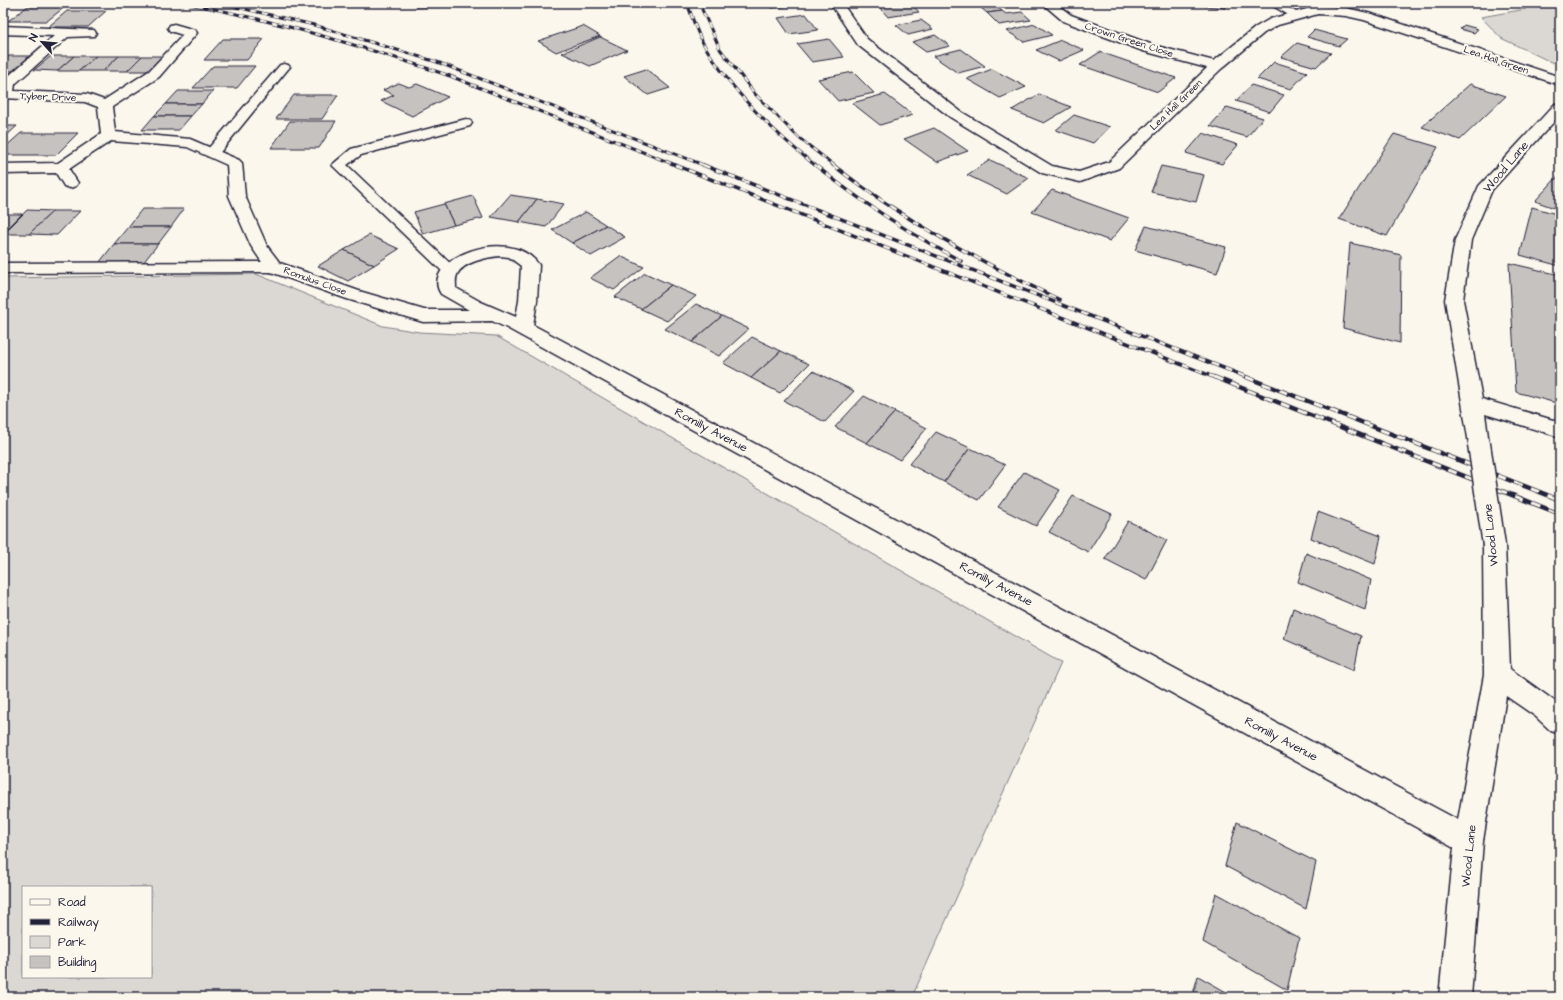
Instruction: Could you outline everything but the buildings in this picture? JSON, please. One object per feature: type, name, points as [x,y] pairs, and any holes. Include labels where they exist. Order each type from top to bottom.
[{"type":"street","name":"Lea Hall Green","points":[[836,3],[862,42],[955,114],[1047,170],[1080,177],[1114,164],[1216,66],[1260,30],[1274,22],[1318,10],[1346,12],[1368,17],[1560,82]]},
{"type":"street","name":"Crown Green Close","points":[[1048,3],[1066,18],[1148,48],[1216,66]]},
{"type":"street","points":[[3,169],[61,168],[108,136],[104,105],[154,74],[191,33],[174,28]]},
{"type":"street","points":[[3,30],[90,34]]},
{"type":"street","name":"Tyber Drive","points":[[65,33],[9,83],[6,96],[87,98],[104,105]]},
{"type":"street","name":"Wood Lane","points":[[1455,997],[1469,841],[1497,675],[1494,545],[1473,403],[1454,300],[1463,240],[1485,189],[1560,107]]},
{"type":"street","name":"Romulus Close","points":[[108,136],[190,143],[234,163],[237,196],[259,246],[274,267],[353,295],[423,316],[500,316]]},
{"type":"street","points":[[61,168],[70,183]]},
{"type":"street","points":[[450,271],[465,259],[498,250],[516,253],[530,265],[528,301],[522,328]]},
{"type":"street","name":"Romilly Avenue","points":[[450,271],[447,277],[447,290],[462,300],[500,316],[1469,841]]},
{"type":"street","points":[[1473,403],[1560,430]]},
{"type":"street","points":[[1497,675],[1544,707],[1560,722]]},
{"type":"lane","points":[[1273,3],[1296,15]]},
{"type":"lane","points":[[212,153],[284,67]]},
{"type":"lane","points":[[450,271],[339,165],[356,152],[466,123]]},
{"type":"lane","points":[[3,268],[274,267]]},
{"type":"green space","points":[[417,3],[508,3],[415,8]]},
{"type":"green space","points":[[1515,3],[1560,3],[1560,50],[1553,63],[1501,38],[1481,17],[1526,9]]},
{"type":"green space","points":[[256,274],[383,326],[419,332],[496,336],[1061,663],[912,997],[3,997],[3,278]]},
{"type":"railway","points":[[186,3],[286,26],[352,44],[417,65],[450,76],[678,166]]},
{"type":"railway","points":[[219,3],[314,25],[437,62],[706,166]]},
{"type":"railway","points":[[687,3],[701,38],[726,78],[768,124],[816,166]]},
{"type":"railway","points":[[699,3],[720,49],[755,94],[799,138],[835,166]]},
{"type":"railway","points":[[675,165],[1216,378]]},
{"type":"railway","points":[[703,165],[1249,378]]},
{"type":"railway","points":[[815,165],[850,192],[886,216],[961,261]]},
{"type":"railway","points":[[833,165],[887,204],[943,239],[1001,271],[1060,300]]},
{"type":"railway","points":[[1214,377],[1560,514]]},
{"type":"railway","points":[[1246,377],[1560,500]]}]
